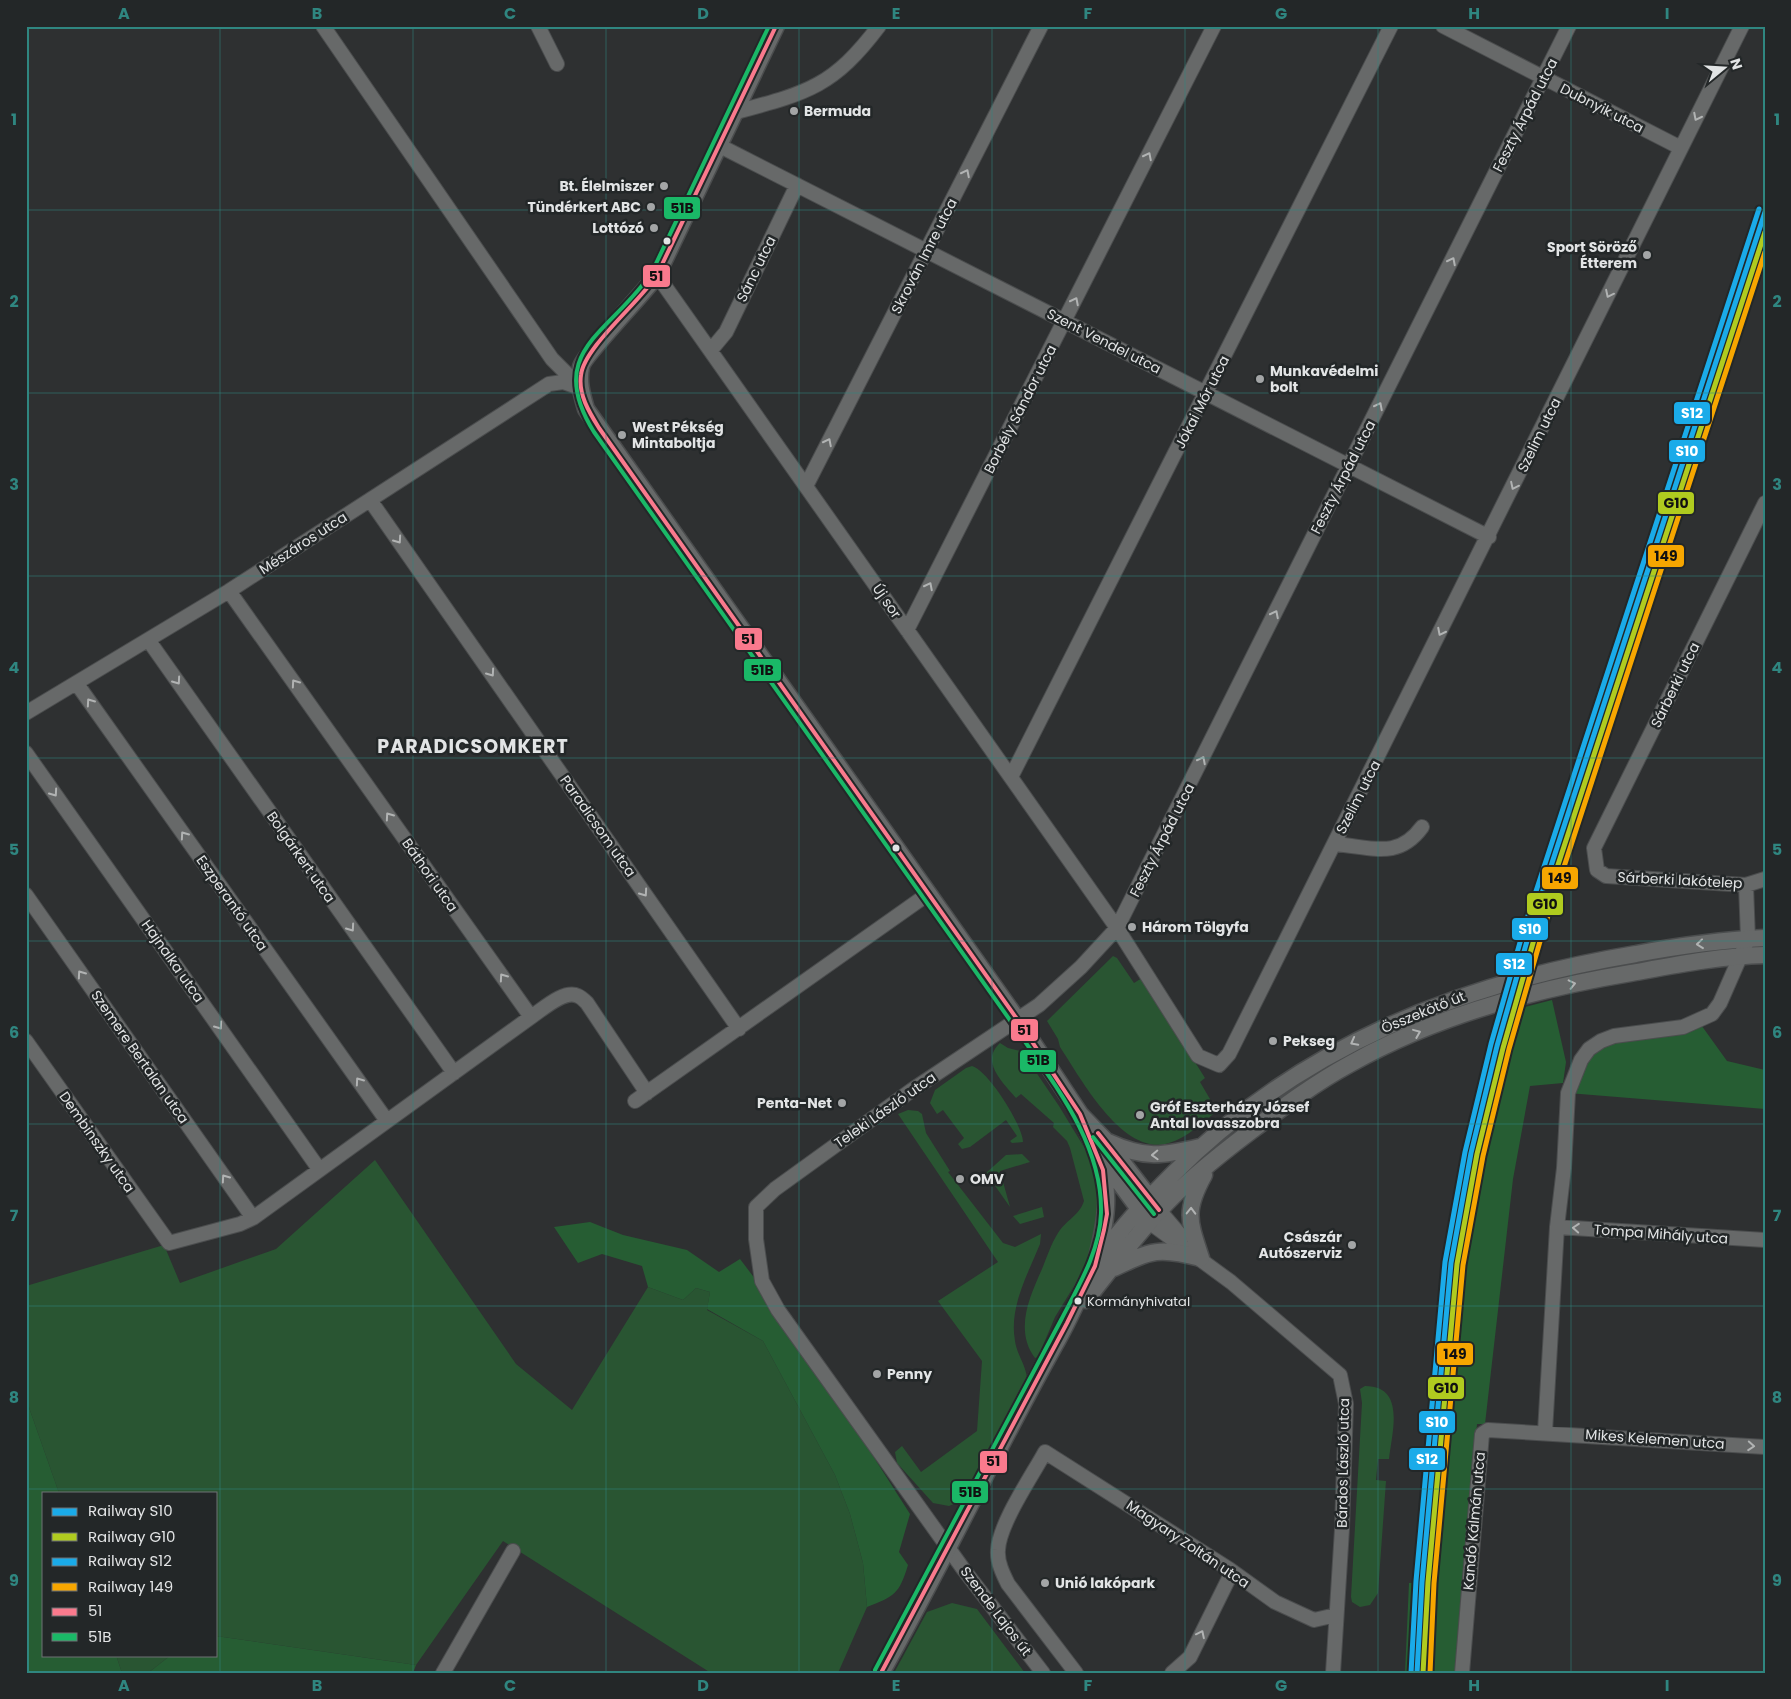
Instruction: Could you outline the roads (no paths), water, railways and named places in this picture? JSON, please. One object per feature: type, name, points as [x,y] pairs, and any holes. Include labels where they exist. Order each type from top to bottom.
[{"type":"street","points":[[324,26],[552,359],[580,388]]},
{"type":"street","points":[[538,26],[557,64]]},
{"type":"street","points":[[776,26],[657,275],[646,292],[588,355],[582,365],[580,388],[586,409],[1017,1019],[1100,1145],[1149,1210],[1103,1268],[1068,1323],[1036,1379],[949,1548],[881,1673]]},
{"type":"street","points":[[736,112],[794,97],[822,84],[845,67],[879,26]]},
{"type":"street","name":"Skrován Imre utca","points":[[806,486],[1041,26]]},
{"type":"street","name":"Borbély Sándor utca","points":[[907,630],[1214,26]]},
{"type":"street","name":"Jókai Mór utca","points":[[1011,777],[1391,26]]},
{"type":"street","name":"Dubnyik utca","points":[[1443,26],[1681,148]]},
{"type":"street","name":"Feszty Árpád utca","points":[[1017,1019],[1058,990],[1117,928],[1569,26]]},
{"type":"street","name":"Szelim utca","points":[[1219,1065],[1229,1054],[1335,844],[1742,26]]},
{"type":"street","name":"Szent Vendel utca","points":[[720,146],[1489,537]]},
{"type":"street","name":"Sánc utca","points":[[711,350],[726,332],[797,185]]},
{"type":"street","name":"Új sor","points":[[657,275],[1117,928],[1198,1056],[1219,1065]]},
{"type":"street","name":"Mészáros utca","points":[[26,713],[149,641],[229,591],[549,384],[563,382],[580,388]]},
{"type":"street","name":"Paradicsom utca","points":[[370,500],[739,1029]]},
{"type":"street","name":"Sárberki utca","points":[[1597,870],[1594,848],[1765,503]]},
{"type":"street","name":"Báthori utca","points":[[229,591],[531,1017]]},
{"type":"street","name":"Bolgárkert utca","points":[[149,641],[454,1073]]},
{"type":"street","name":"Eszperantó utca","points":[[77,684],[387,1121]]},
{"type":"street","name":"Hajnalka utca","points":[[26,753],[319,1169]]},
{"type":"street","name":"Szelim utca","points":[[1335,844],[1388,849],[1401,847],[1412,841],[1422,826]]},
{"type":"street","name":"Sárberki lakótelep","points":[[1597,870],[1606,876],[1619,878],[1746,885],[1765,879]]},
{"type":"street","points":[[1545,1432],[1557,1227],[1564,1168],[1568,1093],[1582,1060],[1589,1049],[1600,1041],[1614,1036],[1683,1027],[1712,1014],[1720,1003],[1740,956],[1757,939],[1746,885]]},
{"type":"street","points":[[636,1101],[928,894]]},
{"type":"street","name":"Szemere Bertalan utca","points":[[26,895],[253,1218]]},
{"type":"street","name":"Összekötő út","points":[[1149,1210],[1202,1146],[1274,1088],[1299,1072],[1360,1039],[1429,1008],[1497,984],[1566,967],[1684,946],[1757,939]]},
{"type":"street","name":"Összekötő út","points":[[1149,1210],[1212,1160],[1306,1091],[1350,1064],[1391,1043],[1524,995],[1586,981],[1740,956],[1765,955]]},
{"type":"street","points":[[253,1218],[560,998],[578,995],[587,1003],[647,1093]]},
{"type":"street","name":"Teleki László utca","points":[[756,1207],[775,1189],[912,1090],[1017,1019]]},
{"type":"street","name":"Dembinszky utca","points":[[26,1041],[169,1243],[240,1224],[253,1218]]},
{"type":"street","points":[[1100,1145],[1143,1155],[1169,1154],[1202,1146]]},
{"type":"street","points":[[1100,1145],[1107,1214],[1103,1268]]},
{"type":"street","points":[[1201,1258],[1193,1234],[1190,1210],[1193,1196],[1212,1160]]},
{"type":"street","name":"Szende Lajos út","points":[[756,1207],[756,1239],[762,1281],[778,1310],[949,1548],[1043,1673]]},
{"type":"street","name":"Bárdos László utca","points":[[1149,1210],[1201,1258],[1340,1375],[1346,1404],[1333,1673]]},
{"type":"street","name":"Tompa Mihály utca","points":[[1557,1227],[1765,1240]]},
{"type":"street","points":[[1103,1268],[1147,1252],[1159,1250],[1176,1251],[1201,1258]]},
{"type":"street","name":"Kandó Kálmán utca","points":[[1462,1673],[1482,1434],[1488,1430],[1545,1432]]},
{"type":"street","name":"Mikes Kelemen utca","points":[[1545,1432],[1765,1447]]},
{"type":"street","name":"Magyary Zoltán utca","points":[[1076,1673],[1008,1584],[1002,1573],[998,1554],[1002,1532],[1046,1452],[1232,1572],[1275,1602],[1314,1620],[1336,1615]]},
{"type":"street","points":[[443,1673],[513,1551]]},
{"type":"street","points":[[1172,1673],[1190,1657],[1232,1572]]},
{"type":"rail line","name":"S12","points":[[1411,1673],[1416,1581],[1445,1262],[1465,1152],[1491,1044],[1525,925],[1759,209]]},
{"type":"rail line","name":"S10","points":[[1417,1673],[1422,1582],[1451,1263],[1471,1153],[1497,1046],[1531,927],[1765,212]]},
{"type":"rail line","name":"G10","points":[[1423,1673],[1428,1582],[1457,1264],[1477,1154],[1503,1048],[1537,929],[1765,232]]},
{"type":"rail line","name":"149","points":[[1430,1673],[1434,1583],[1463,1265],[1483,1156],[1509,1049],[1543,931],[1765,252]]},
{"type":"place","name":"Bermuda","points":[[794,111]]},
{"type":"place","name":"Bt. Élelmiszer","points":[[664,186]]},
{"type":"place","name":"Tündérkert ABC","points":[[651,207]]},
{"type":"place","name":"Lottózó","points":[[654,228]]},
{"type":"place","name":"Sport Söröző Étterem","points":[[1647,255]]},
{"type":"place","name":"Munkavédelmi bolt","points":[[1260,379]]},
{"type":"place","name":"West Pékség Mintaboltja","points":[[622,435]]},
{"type":"place","name":"Három Tölgyfa","points":[[1132,927]]},
{"type":"place","name":"Pekseg","points":[[1273,1041]]},
{"type":"place","name":"Penta-Net","points":[[842,1103]]},
{"type":"place","name":"Gróf Eszterházy József Antal lovasszobra","points":[[1140,1115]]},
{"type":"place","name":"OMV","points":[[960,1179]]},
{"type":"place","name":"Császár Autószerviz","points":[[1352,1245]]},
{"type":"place","name":"Kormányhivatal","points":[[1078,1301]]},
{"type":"place","name":"Penny","points":[[877,1374]]},
{"type":"place","name":"Unió lakópark","points":[[1045,1583]]},
{"type":"district","name":"PARADICSOMKERT","points":[[473,746]]}]
